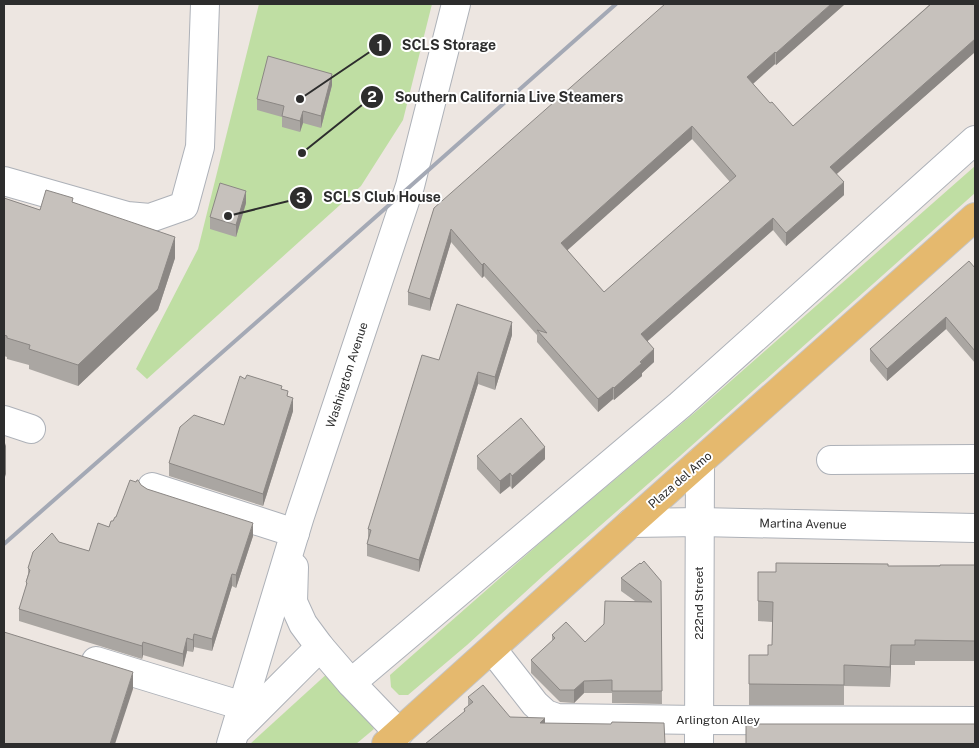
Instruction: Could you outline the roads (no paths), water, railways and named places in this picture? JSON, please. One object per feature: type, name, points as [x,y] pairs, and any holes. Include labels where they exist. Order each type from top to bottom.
[{"type":"main road","name":"Plaza del Amo","points":[[392,738],[975,217]]},
{"type":"street","points":[[4,181],[127,216],[150,218],[184,206],[200,147],[205,4]]},
{"type":"street","name":"Washington Avenue","points":[[233,738],[298,525],[410,186],[456,4]]},
{"type":"street","points":[[351,683],[680,405],[975,140]]},
{"type":"street","points":[[4,420],[31,429]]},
{"type":"street","points":[[831,460],[975,460]]},
{"type":"street","name":"222nd Street","points":[[699,732],[700,462]]},
{"type":"street","points":[[152,487],[298,525],[293,572],[293,602],[303,624],[351,683],[392,738]]},
{"type":"street","name":"Martina Avenue","points":[[631,523],[700,522],[975,528]]},
{"type":"street","points":[[233,738],[320,647]]},
{"type":"street","name":"Arlington Alley","points":[[492,649],[535,704],[546,714],[558,718],[699,732],[975,721]]},
{"type":"street","points":[[78,655],[243,706]]},
{"type":"railway","points":[[4,544],[616,4]]},
{"type":"place","name":"SCLS Storage","points":[[300,99]]},
{"type":"place","name":"Southern California Live Steamers","points":[[302,153]]},
{"type":"place","name":"SCLS Club House","points":[[228,216]]}]
